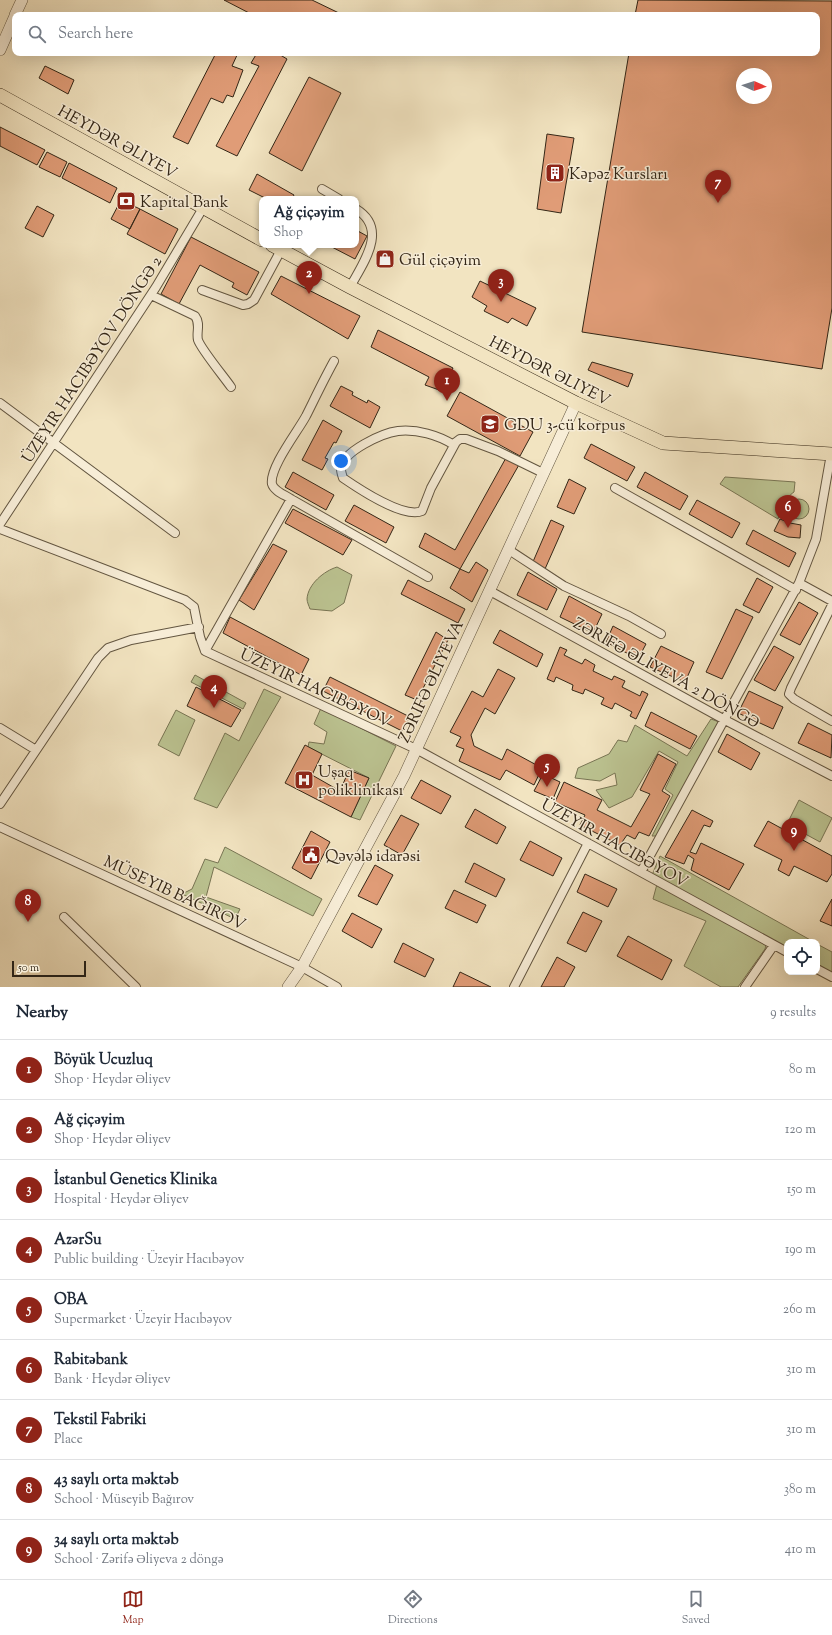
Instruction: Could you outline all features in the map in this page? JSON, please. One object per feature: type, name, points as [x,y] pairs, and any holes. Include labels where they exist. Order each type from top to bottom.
[{"type":"main road","name":"HEYDƏR ƏLIYEV","points":[[0,95],[259,238]]},
{"type":"main road","name":"HEYDƏR ƏLIYEV","points":[[279,248],[350,287],[576,403],[663,444],[832,454]]},
{"type":"street","points":[[16,12],[22,0]]},
{"type":"street","points":[[0,50],[12,22]]},
{"type":"street","points":[[322,189],[334,196]]},
{"type":"street","points":[[0,524],[151,295],[203,208]]},
{"type":"street","points":[[350,287],[368,253],[373,236],[370,224],[363,213],[359,211]]},
{"type":"street","points":[[202,290],[243,305],[248,304],[254,300],[277,248]]},
{"type":"street","points":[[151,295],[195,316],[198,320],[198,340],[231,387]]},
{"type":"street","points":[[334,361],[318,390],[306,417],[279,459],[272,478],[274,488],[428,577]]},
{"type":"street","points":[[0,403],[175,532]]},
{"type":"street","name":"ZƏRIFƏ ƏLIYEVA","points":[[288,987],[302,967],[404,776],[576,403]]},
{"type":"street","points":[[454,445],[443,438],[427,434],[411,431],[397,431],[369,441],[354,451],[343,463],[341,469],[343,478],[401,511],[417,513],[422,511],[431,488],[454,445],[460,439],[466,439],[498,451],[543,473]]},
{"type":"street","points":[[641,872],[798,586],[816,539],[832,454]]},
{"type":"street","points":[[615,488],[798,586],[832,601]]},
{"type":"street","points":[[205,651],[291,499]]},
{"type":"street","points":[[0,529],[186,600],[194,607],[200,637],[205,651],[416,749],[784,950]]},
{"type":"street","points":[[509,550],[564,586],[629,616],[661,634]]},
{"type":"street","name":"ZƏRIFƏ ƏLIYEVA 2 DÖNGƏ","points":[[490,591],[725,720],[832,776]]},
{"type":"street","points":[[832,605],[790,688],[789,694],[794,699],[832,721]]},
{"type":"street","points":[[0,804],[98,658],[108,648],[131,640],[199,627]]},
{"type":"street","points":[[0,728],[36,750]]},
{"type":"street","points":[[0,827],[302,967],[337,987]]},
{"type":"street","points":[[514,987],[588,843]]},
{"type":"street","points":[[64,917],[136,987]]},
{"type":"street","points":[[745,987],[774,945]]},
{"type":"street","points":[[820,971],[832,977]]},
{"type":"green space","points":[[725,477],[795,482],[794,492],[784,504],[784,511],[787,519],[779,515],[778,519],[720,484]]},
{"type":"green space","points":[[799,499],[806,502],[809,509],[806,516],[799,519],[792,516],[789,509],[792,502]]},
{"type":"green space","points":[[337,567],[352,575],[344,603],[332,611],[310,609],[307,599],[310,588],[322,575]]},
{"type":"green space","points":[[195,675],[246,703],[243,709],[191,682]]},
{"type":"green space","points":[[264,689],[281,697],[217,808],[194,799],[225,733],[239,741]]},
{"type":"green space","points":[[321,708],[396,746],[360,820],[351,817],[369,778],[308,747],[309,742],[324,744],[327,732],[314,724]]},
{"type":"green space","points":[[176,710],[195,720],[179,756],[158,745]]},
{"type":"green space","points":[[711,719],[719,722],[658,836],[652,836],[673,795],[665,789],[678,762],[659,751],[632,797],[609,808],[596,790],[617,785],[615,773],[600,781],[575,778],[578,768],[609,754],[618,740],[627,742],[635,725],[687,756]]},
{"type":"green space","points":[[799,800],[832,818],[820,842],[787,824]]},
{"type":"green space","points":[[225,847],[322,899],[313,916],[214,867],[206,897],[240,909],[235,919],[182,894],[192,889],[205,859],[218,863]]},
{"type":"green space","points":[[660,856],[809,939],[784,939],[784,947],[652,875]]},
{"type":"green space","points":[[657,884],[766,945],[765,949],[738,987],[721,987],[684,966],[706,921],[653,899]]},
{"type":"green space","points":[[820,946],[832,952],[832,974],[820,967]]},
{"type":"building","points":[[224,0],[312,0],[337,12],[247,12]]},
{"type":"building","points":[[638,0],[832,1],[832,308],[822,369],[582,332],[628,56],[820,56],[820,12],[636,12]]},
{"type":"building","points":[[214,56],[237,56],[232,66],[243,70],[233,97],[227,95],[223,103],[211,98],[188,144],[173,137]]},
{"type":"building","points":[[255,56],[282,56],[287,59],[237,156],[216,146],[259,66],[251,63]]},
{"type":"building","points":[[45,66],[74,80],[68,94],[39,78]]},
{"type":"building","points":[[309,77],[341,93],[302,171],[269,153]]},
{"type":"building","points":[[0,127],[45,150],[37,165],[0,146]]},
{"type":"building","name":"Kəpəz Kursları","points":[[547,134],[574,138],[561,213],[537,209]]},
{"type":"building","points":[[47,152],[67,162],[60,177],[39,167]]},
{"type":"building","points":[[69,163],[117,188],[110,203],[62,178]]},
{"type":"building","points":[[257,174],[294,195],[261,196],[249,190]]},
{"type":"building","points":[[121,200],[140,209],[130,229],[111,219]]},
{"type":"building","points":[[37,206],[54,215],[43,237],[25,228]]},
{"type":"building","points":[[140,209],[178,229],[165,254],[127,234]]},
{"type":"building","points":[[359,232],[367,236],[355,259],[334,248],[359,248]]},
{"type":"building","points":[[191,237],[259,272],[247,295],[232,287],[234,283],[200,265],[179,304],[161,294]]},
{"type":"building","points":[[281,276],[360,316],[348,339],[271,294]]},
{"type":"building","points":[[480,281],[536,308],[527,326],[512,318],[508,323],[484,311],[487,306],[472,297]]},
{"type":"building","points":[[378,330],[453,368],[442,391],[425,385],[429,377],[371,347]]},
{"type":"building","points":[[592,362],[633,374],[628,387],[588,370]]},
{"type":"building","points":[[341,386],[353,392],[352,395],[367,403],[368,400],[380,407],[370,428],[330,406]]},
{"type":"building","name":"GDU 3-cü korpus","points":[[460,392],[533,432],[520,456],[447,416]]},
{"type":"building","points":[[323,420],[342,431],[336,443],[334,442],[325,458],[328,459],[322,470],[302,460]]},
{"type":"building","points":[[591,444],[635,467],[627,481],[584,458]]},
{"type":"building","points":[[507,456],[520,463],[460,569],[419,547],[425,533],[455,550]]},
{"type":"building","points":[[293,472],[334,495],[326,510],[285,487]]},
{"type":"building","points":[[645,472],[688,496],[680,510],[637,487]]},
{"type":"building","points":[[569,479],[586,488],[574,514],[557,507]]},
{"type":"building","points":[[697,500],[740,523],[732,538],[689,514]]},
{"type":"building","points":[[354,505],[394,527],[386,543],[345,521]]},
{"type":"building","points":[[293,509],[352,540],[343,555],[285,523]]},
{"type":"building","points":[[780,519],[801,525],[800,538],[788,537],[774,531]]},
{"type":"building","points":[[551,520],[564,526],[545,569],[532,564]]},
{"type":"building","points":[[753,530],[796,553],[789,567],[746,544]]},
{"type":"building","points":[[273,544],[287,551],[254,610],[239,600]]},
{"type":"building","points":[[476,562],[488,570],[472,602],[450,588],[460,569],[469,573]]},
{"type":"building","points":[[528,572],[557,589],[547,610],[517,595]]},
{"type":"building","points":[[757,578],[773,587],[759,613],[743,605]]},
{"type":"building","points":[[408,580],[465,609],[458,623],[401,594]]},
{"type":"building","points":[[569,596],[602,614],[593,633],[560,617]]},
{"type":"building","points":[[799,602],[818,613],[800,645],[780,635]]},
{"type":"building","points":[[736,609],[753,617],[722,679],[706,672]]},
{"type":"building","points":[[230,617],[309,659],[301,675],[223,633]]},
{"type":"building","points":[[613,626],[646,644],[638,659],[606,642]]},
{"type":"building","points":[[500,630],[543,654],[537,667],[493,643]]},
{"type":"building","points":[[436,632],[448,640],[417,700],[405,695]]},
{"type":"building","points":[[661,646],[694,662],[685,682],[650,667]]},
{"type":"building","points":[[774,646],[794,657],[775,691],[754,680]]},
{"type":"building","points":[[560,647],[567,650],[564,655],[582,664],[585,659],[595,665],[593,671],[612,680],[614,676],[625,681],[622,687],[640,696],[642,691],[648,694],[636,719],[630,716],[632,712],[615,703],[612,709],[601,704],[604,698],[585,689],[583,694],[572,690],[573,685],[556,677],[554,682],[547,679]]},
{"type":"building","points":[[498,669],[515,678],[495,714],[485,708],[471,735],[474,746],[502,760],[507,749],[542,768],[534,785],[506,770],[500,780],[459,761],[464,749],[456,746],[461,737],[450,732],[472,691],[483,697]]},
{"type":"building","points":[[330,677],[410,717],[402,731],[323,691]]},
{"type":"building","points":[[196,687],[241,710],[231,727],[187,706]]},
{"type":"building","points":[[749,691],[783,707],[773,729],[738,713]]},
{"type":"building","points":[[651,712],[697,736],[690,749],[645,726]]},
{"type":"building","points":[[808,723],[832,735],[831,758],[798,743]]},
{"type":"building","points":[[727,734],[760,753],[751,770],[718,752]]},
{"type":"building","name":"Uşaq poliklinikası","points":[[305,745],[322,754],[312,775],[340,791],[349,770],[369,778],[351,817],[285,783]]},
{"type":"building","points":[[658,754],[676,764],[662,791],[670,796],[649,836],[639,832],[635,839],[627,835],[620,845],[580,825],[585,815],[555,802],[564,782],[602,800],[597,810],[631,827],[650,794],[640,790]]},
{"type":"building","points":[[543,774],[560,782],[553,799],[534,791]]},
{"type":"building","points":[[421,780],[451,796],[441,814],[411,798]]},
{"type":"building","points":[[475,809],[506,827],[497,844],[465,827]]},
{"type":"building","points":[[692,810],[713,821],[710,827],[704,825],[690,852],[696,854],[701,843],[744,864],[729,890],[691,870],[694,859],[688,855],[684,864],[665,857]]},
{"type":"building","points":[[401,815],[419,824],[402,855],[384,845]]},
{"type":"building","points":[[768,821],[832,856],[832,874],[827,882],[794,866],[789,876],[778,870],[782,860],[754,846]]},
{"type":"building","name":"Qəvələ idarəsi","points":[[311,831],[330,842],[311,879],[292,868]]},
{"type":"building","points":[[530,841],[562,858],[553,876],[520,860]]},
{"type":"building","points":[[474,863],[505,879],[496,897],[465,882]]},
{"type":"building","points":[[375,865],[393,875],[377,905],[358,896]]},
{"type":"building","points":[[585,874],[617,889],[608,907],[577,892]]},
{"type":"building","points":[[454,890],[486,905],[477,923],[445,908]]},
{"type":"building","points":[[832,899],[832,926],[820,921]]},
{"type":"building","points":[[583,912],[602,921],[586,952],[567,943]]},
{"type":"building","points":[[352,913],[382,929],[372,948],[342,931]]},
{"type":"building","points":[[628,936],[672,960],[662,980],[617,956]]},
{"type":"building","points":[[403,943],[434,959],[425,977],[394,962]]},
{"type":"building","points":[[557,957],[575,967],[564,987],[541,987]]},
{"type":"building","points":[[460,972],[491,987],[453,987]]},
{"type":"place","name":"Kəpəz Kursları","points":[[555,173]]},
{"type":"place","name":"Kapital Bank","points":[[126,201]]},
{"type":"place","name":"Tekstil Fabriki","points":[[718,203]]},
{"type":"place","name":"Gül çiçəyim","points":[[385,259]]},
{"type":"place","name":"Ağ çiçəyim","points":[[309,294]]},
{"type":"place","name":"İstanbul Genetics Klinika","points":[[501,302]]},
{"type":"place","name":"Böyük Ucuzluq","points":[[447,401]]},
{"type":"place","name":"GDU 3-cü korpus","points":[[490,424]]},
{"type":"place","name":"Rabitəbank","points":[[788,528]]},
{"type":"place","name":"AzərSu","points":[[214,708]]},
{"type":"place","name":"Uşaq poliklinikası","points":[[304,780]]},
{"type":"place","name":"OBA","points":[[547,787]]},
{"type":"place","name":"34 saylı orta məktəb","points":[[794,851]]},
{"type":"place","name":"Qəvələ idarəsi","points":[[311,855]]},
{"type":"place","name":"43 saylı orta məktəb","points":[[28,922]]}]
